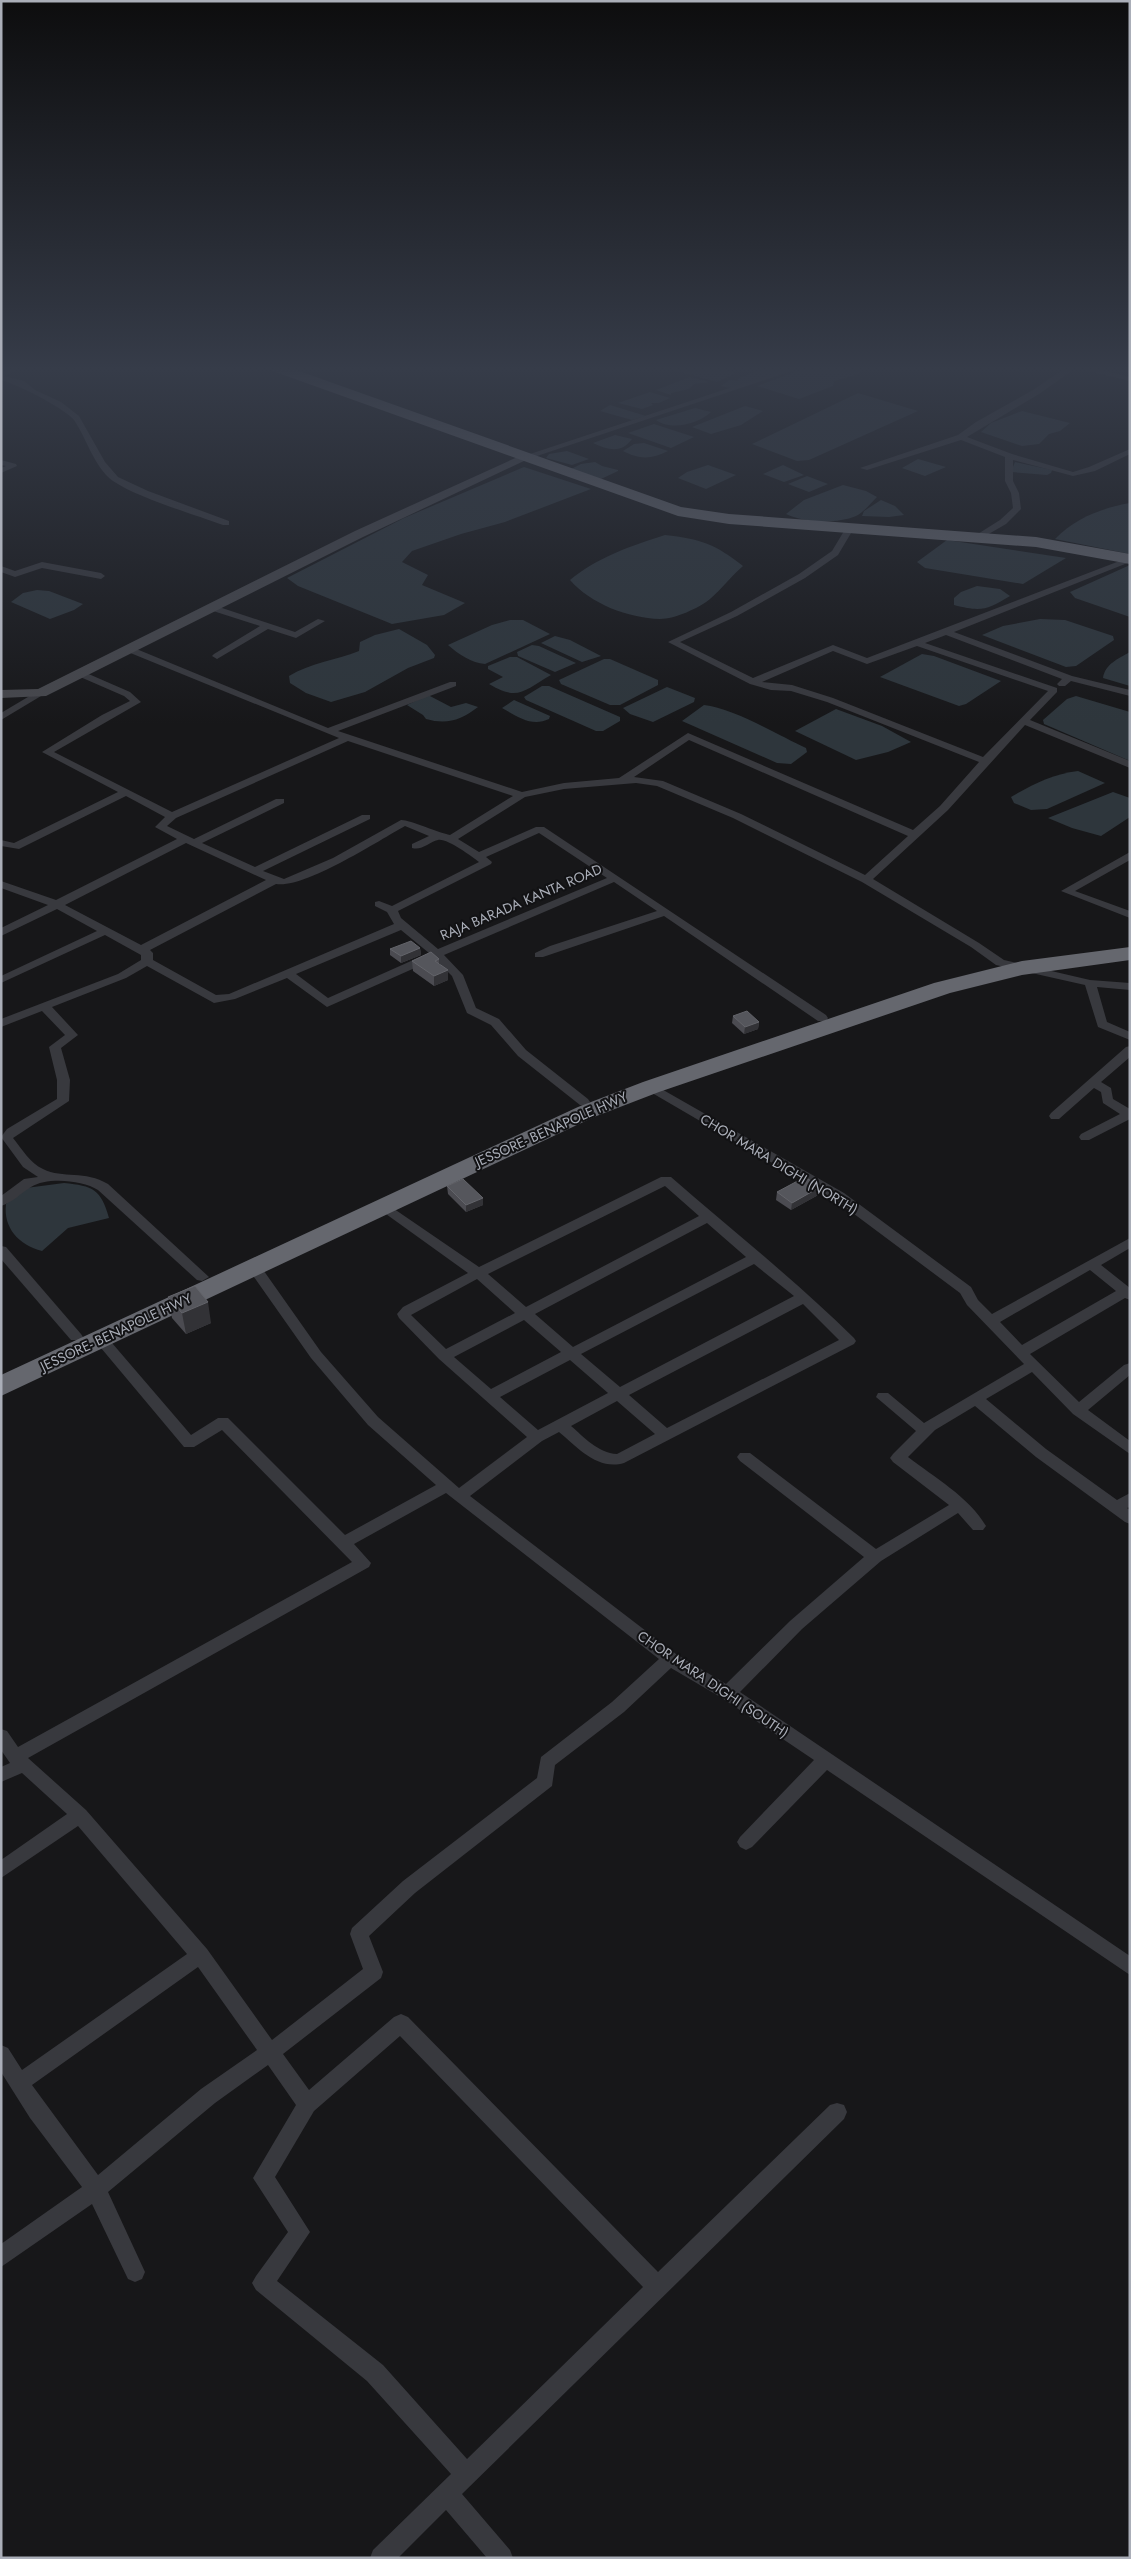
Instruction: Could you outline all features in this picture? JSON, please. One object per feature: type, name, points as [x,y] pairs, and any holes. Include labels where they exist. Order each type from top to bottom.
[{"type":"highway","points":[[603,485],[698,515],[1054,544],[1130,559]]},
{"type":"highway","name":"JESSORE- BENAPOLE HWY","points":[[1,1372],[202,1277],[584,1102],[921,984],[1130,944]]},
{"type":"highway","name":"JESSORE- BENAPOLE HWY","points":[[1,1386],[516,1144],[651,1087],[1011,966],[1130,953]]},
{"type":"street","points":[[129,485],[145,494],[226,523]]},
{"type":"street","points":[[1,716],[41,693],[359,534],[463,485]]},
{"type":"street","points":[[977,537],[1003,522],[1017,509],[1015,493],[1011,485]]},
{"type":"street","points":[[850,528],[835,553],[802,576],[734,614],[673,642],[753,682],[772,687],[792,688],[830,700],[985,761]]},
{"type":"street","points":[[753,682],[833,648],[867,661],[947,632],[1130,559]]},
{"type":"street","points":[[1,569],[15,574],[42,565],[101,576]]},
{"type":"street","points":[[213,608],[296,636],[321,620]]},
{"type":"street","points":[[217,656],[268,625]]},
{"type":"street","points":[[947,632],[1069,678],[1130,693]]},
{"type":"street","points":[[917,643],[1054,690]]},
{"type":"street","points":[[130,650],[328,731],[522,795]]},
{"type":"street","points":[[81,674],[127,694],[136,702],[105,717],[47,752],[172,816]]},
{"type":"street","points":[[866,880],[944,808],[985,761],[1054,690],[1069,678]]},
{"type":"street","points":[[328,731],[365,719],[453,684]]},
{"type":"street","points":[[1,694],[41,693]]},
{"type":"street","points":[[1024,721],[1130,765]]},
{"type":"street","points":[[622,781],[688,736],[914,836]]},
{"type":"street","points":[[349,737],[172,816],[160,828],[274,880],[285,882],[361,848],[405,822],[425,832],[452,840],[487,862],[445,884],[426,891],[392,910]]},
{"type":"street","points":[[452,840],[522,795],[564,786],[636,780],[659,783],[737,816],[866,880],[1011,966],[1090,983],[1130,987]]},
{"type":"street","points":[[1,842],[15,847],[125,793]]},
{"type":"street","points":[[1,933],[56,904],[190,841],[280,802]]},
{"type":"street","points":[[255,871],[366,816]]},
{"type":"street","points":[[416,846],[426,839],[450,831],[470,828]]},
{"type":"street","name":"RAJA BARADA KANTA ROAD","points":[[479,856],[540,829],[615,878]]},
{"type":"street","points":[[1130,855],[1066,891],[1130,914]]},
{"type":"street","points":[[615,878],[822,1018]]},
{"type":"street","name":"RAJA BARADA KANTA ROAD","points":[[584,1102],[522,1054],[495,1022],[471,1010],[457,975],[437,954],[615,878]]},
{"type":"street","points":[[1,1023],[45,1008],[122,976],[144,956],[274,880]]},
{"type":"street","points":[[2,886],[56,904],[105,931],[214,999],[231,997],[402,925]]},
{"type":"street","points":[[287,972],[326,1003],[437,954],[402,925],[392,913],[392,910],[379,904]]},
{"type":"street","points":[[539,955],[566,943],[602,934],[664,912]]},
{"type":"street","points":[[1,980],[105,931]]},
{"type":"street","points":[[1090,983],[1102,1024],[1130,1036]]},
{"type":"street","points":[[45,1008],[72,1035],[55,1047],[57,1060],[67,1087],[63,1101],[11,1132],[7,1138],[28,1165],[42,1174],[92,1179],[103,1186],[202,1277]]},
{"type":"street","points":[[1054,1116],[1130,1050]]},
{"type":"street","points":[[1093,1082],[1107,1091],[1107,1100],[1130,1114]]},
{"type":"street","name":"CHOR MARA DIGHI (NORTH)","points":[[651,1087],[839,1196],[966,1290],[972,1302],[1078,1410],[1130,1449]]},
{"type":"street","points":[[1085,1137],[1130,1114]]},
{"type":"street","points":[[1,1202],[29,1182],[63,1176]]},
{"type":"street","points":[[537,1437],[444,1356],[404,1314],[478,1273],[666,1180],[755,1258],[804,1297],[849,1341],[619,1459],[610,1460],[600,1457],[560,1426]]},
{"type":"street","points":[[384,1206],[478,1273],[666,1435]]},
{"type":"street","points":[[444,1356],[709,1216]]},
{"type":"street","points":[[991,1321],[1130,1242]]},
{"type":"street","points":[[1,1250],[76,1337]]},
{"type":"street","points":[[490,1395],[755,1258]]},
{"type":"street","points":[[1022,1352],[1127,1294],[1091,1264]]},
{"type":"street","name":"CHOR MARA DIGHI (SOUTH)","points":[[254,1267],[316,1354],[373,1421],[453,1491],[670,1658],[728,1693],[1130,1967]]},
{"type":"street","points":[[344,1543],[453,1491],[537,1437],[804,1297]]},
{"type":"street","points":[[1,1775],[19,1761],[363,1563],[223,1422],[189,1443],[101,1339]]},
{"type":"street","points":[[978,1526],[960,1505],[898,1458],[925,1430],[974,1398],[1033,1365]]},
{"type":"street","points":[[1078,1410],[1129,1368]]},
{"type":"street","points":[[883,1398],[925,1430]]},
{"type":"street","points":[[974,1398],[1041,1453],[1130,1518]]},
{"type":"street","points":[[745,1456],[875,1557]]},
{"type":"street","points":[[1116,1508],[1130,1499]]},
{"type":"street","points":[[728,1693],[796,1625],[875,1557],[960,1505]]},
{"type":"street","points":[[1,2257],[29,2234],[96,2188],[208,2096],[271,2052],[374,1972],[359,1934],[408,1887],[546,1781],[547,1762],[618,1707],[670,1658]]},
{"type":"street","points":[[1,1736],[19,1761],[80,1815],[200,1955],[307,2104]]},
{"type":"street","points":[[746,1842],[825,1760]]},
{"type":"street","points":[[1,1870],[80,1815]]},
{"type":"street","points":[[19,2083],[200,1955]]},
{"type":"street","points":[[466,2475],[374,2373],[263,2283],[300,2232],[263,2178],[307,2104],[401,2023],[658,2287]]},
{"type":"street","points":[[1,2054],[37,2111],[96,2188],[135,2272]]},
{"type":"street","points":[[381,2558],[837,2112]]},
{"type":"street","points":[[447,2494],[502,2558]]},
{"type":"shaded area","points":[[481,485],[580,485],[591,489],[505,522],[461,534],[412,551],[402,562],[428,575],[422,585],[465,603],[444,615],[392,624],[298,586],[287,578],[404,518]]},
{"type":"shaded area","points":[[697,485],[714,485],[706,489]]},
{"type":"shaded area","points":[[792,485],[825,485],[809,492]]},
{"type":"shaded area","points":[[842,485],[866,491],[877,497],[865,510],[848,519],[811,521],[786,514],[804,500]]},
{"type":"shaded area","points":[[881,500],[895,506],[904,515],[889,517],[862,516],[864,511]]},
{"type":"shaded area","points":[[1130,503],[1130,554],[1055,539],[1071,525],[1090,515]]},
{"type":"shaded area","points":[[665,535],[688,538],[707,544],[724,552],[743,566],[705,602],[680,615],[666,619],[623,613],[599,603],[570,580],[603,559]]},
{"type":"shaded area","points":[[947,540],[1066,558],[1023,584],[925,568],[917,562]]},
{"type":"shaded area","points":[[1130,565],[1130,617],[1075,598],[1070,592]]},
{"type":"shaded area","points":[[977,586],[1000,589],[1010,596],[989,607],[978,609],[954,605],[954,598],[961,592]]},
{"type":"shaded area","points":[[37,590],[49,591],[83,604],[74,610],[50,619],[11,602],[23,593]]},
{"type":"shaded area","points":[[1040,619],[1065,620],[1113,636],[1114,640],[1076,666],[1066,667],[982,635],[1003,626]]},
{"type":"shaded area","points":[[510,620],[523,620],[550,634],[485,664],[465,658],[448,645],[492,625]]},
{"type":"shaded area","points":[[399,629],[427,645],[435,655],[434,658],[408,668],[365,692],[331,702],[306,693],[290,683],[289,676],[297,672],[359,651],[360,642],[375,635]]},
{"type":"shaded area","points":[[555,636],[570,640],[601,656],[582,662],[541,643]]},
{"type":"shaded area","points":[[532,645],[539,646],[576,663],[555,672],[518,656],[517,652]]},
{"type":"shaded area","points":[[1130,652],[1130,686],[1103,678],[1109,665]]},
{"type":"shaded area","points":[[922,654],[934,656],[1001,681],[966,704],[959,706],[880,677]]},
{"type":"shaded area","points":[[510,657],[517,657],[551,675],[521,692],[515,693],[489,684],[503,677],[488,669],[488,666]]},
{"type":"shaded area","points":[[604,659],[610,659],[658,680],[658,685],[620,705],[610,705],[561,684],[559,680]]},
{"type":"shaded area","points":[[542,686],[549,686],[620,717],[620,721],[603,731],[596,731],[526,700],[524,697]]},
{"type":"shaded area","points":[[667,687],[695,698],[694,702],[653,722],[630,714],[623,708]]},
{"type":"shaded area","points":[[428,695],[451,707],[466,703],[478,707],[454,720],[434,721],[426,719],[407,705]]},
{"type":"shaded area","points":[[1076,696],[1130,712],[1130,761],[1044,724],[1043,720],[1067,699]]},
{"type":"shaded area","points":[[514,700],[550,716],[549,719],[537,722],[525,720],[502,708]]},
{"type":"shaded area","points":[[704,705],[728,711],[755,723],[806,748],[807,752],[791,764],[777,763],[682,721]]},
{"type":"shaded area","points":[[836,709],[882,726],[911,742],[888,752],[856,760],[795,731]]},
{"type":"shaded area","points":[[1078,771],[1105,783],[1047,809],[1031,810],[1014,803],[1011,797],[1043,780],[1060,774]]},
{"type":"shaded area","points":[[1113,792],[1130,798],[1130,817],[1101,836],[1072,828],[1048,818]]},
{"type":"shaded area","points":[[64,1183],[82,1186],[94,1191],[103,1201],[109,1218],[68,1228],[42,1251],[20,1240],[14,1234],[7,1221],[6,1204],[26,1188]]},
{"type":"building","points":[[411,941],[420,948],[401,956],[390,949]]},
{"type":"building","points":[[431,952],[439,959],[435,961],[448,970],[434,976],[412,961]]},
{"type":"building","points":[[747,1011],[759,1022],[745,1027],[733,1016]]},
{"type":"building","points":[[805,1177],[820,1187],[792,1203],[777,1192]]},
{"type":"building","points":[[463,1179],[483,1198],[466,1205],[447,1186]]},
{"type":"building","points":[[195,1286],[208,1302],[182,1313],[168,1297]]}]
